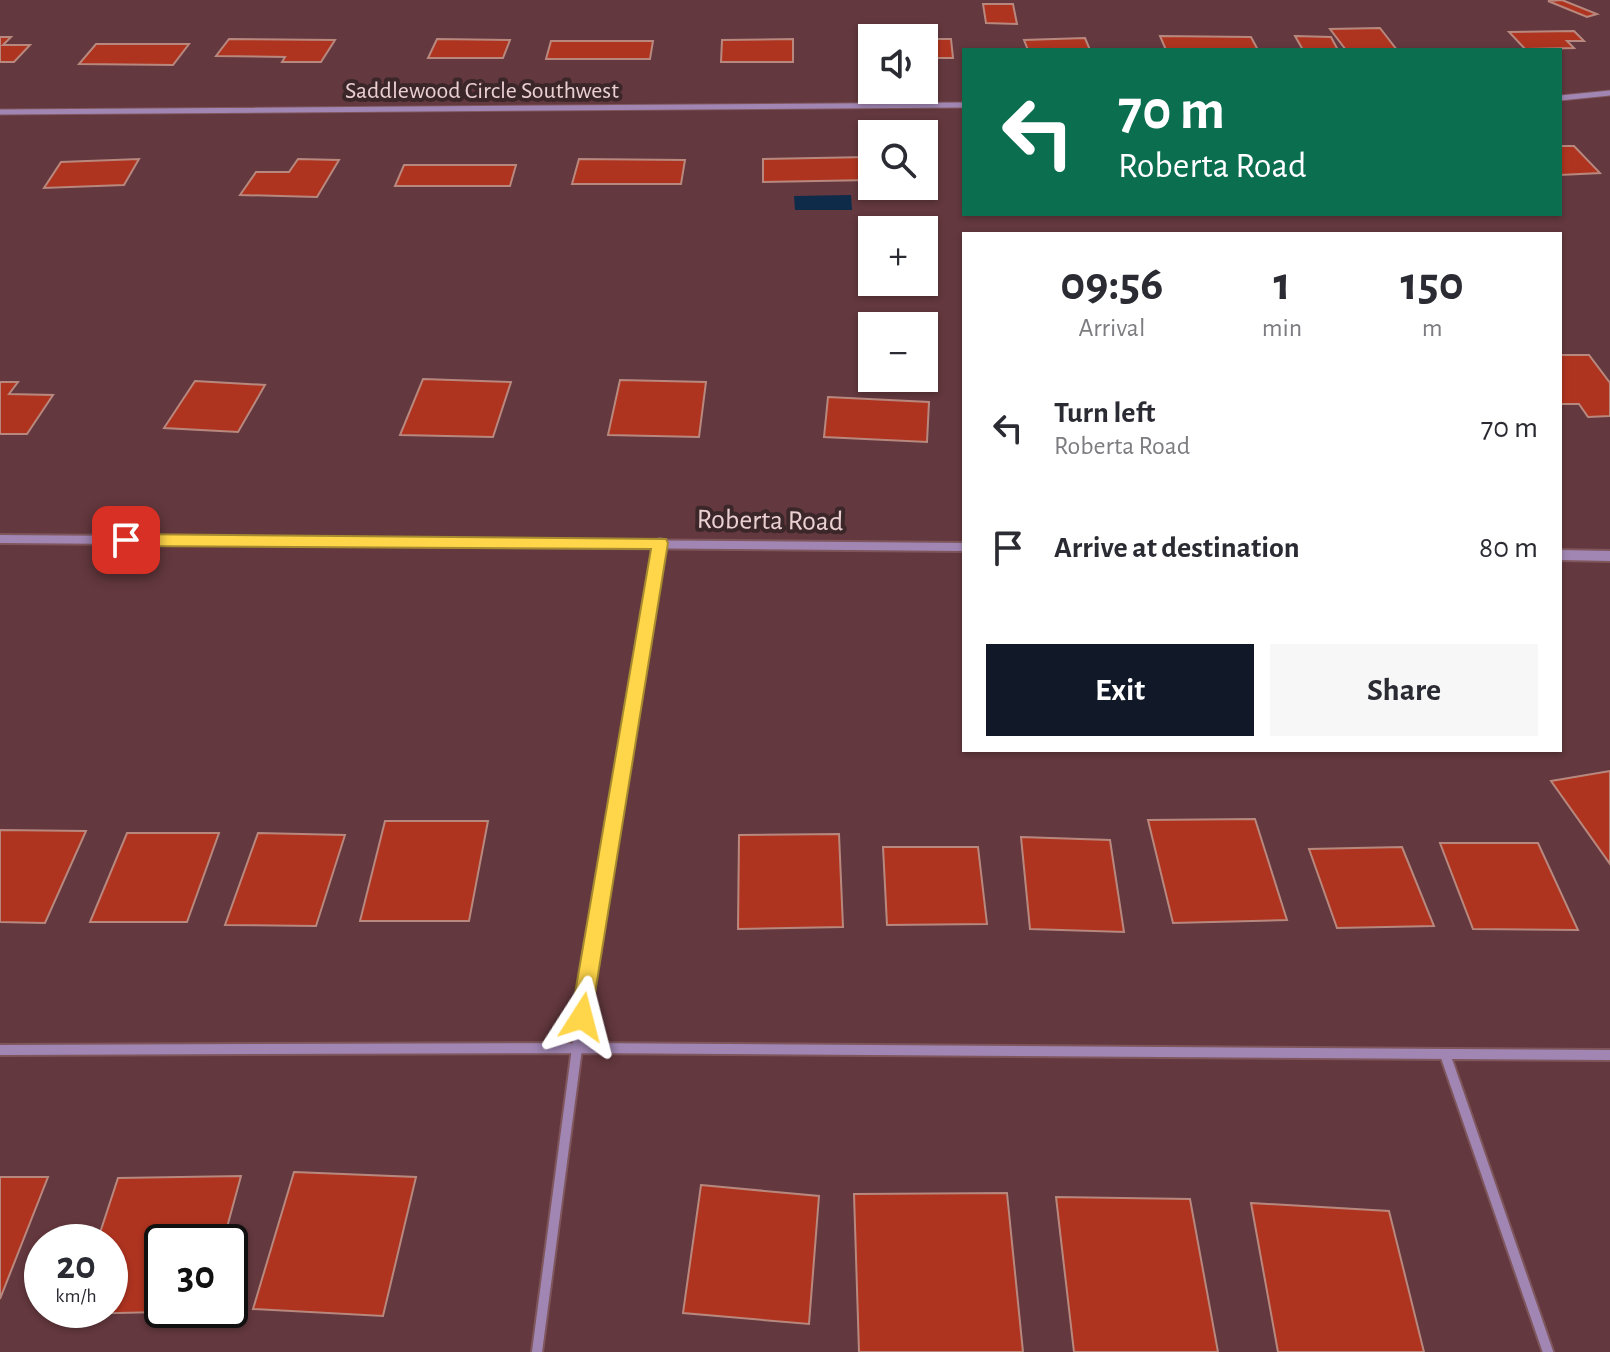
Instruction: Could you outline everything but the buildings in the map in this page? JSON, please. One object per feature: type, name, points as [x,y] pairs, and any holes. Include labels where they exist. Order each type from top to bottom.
[{"type":"street","points":[[1562,98],[1610,93]]},
{"type":"street","name":"Saddlewood Circle Southwest","points":[[0,112],[962,105]]},
{"type":"street","name":"Roberta Road","points":[[0,539],[962,547]]},
{"type":"street","points":[[537,1352],[577,1048],[660,543]]},
{"type":"street","points":[[1562,555],[1610,556]]},
{"type":"street","points":[[0,1050],[577,1048],[1610,1055]]},
{"type":"street","points":[[1445,1054],[1548,1352]]},
{"type":"water","points":[[851,195],[852,210],[795,210],[794,196]]},
{"type":"route","points":[[126,540],[660,543],[582,1017]]}]
